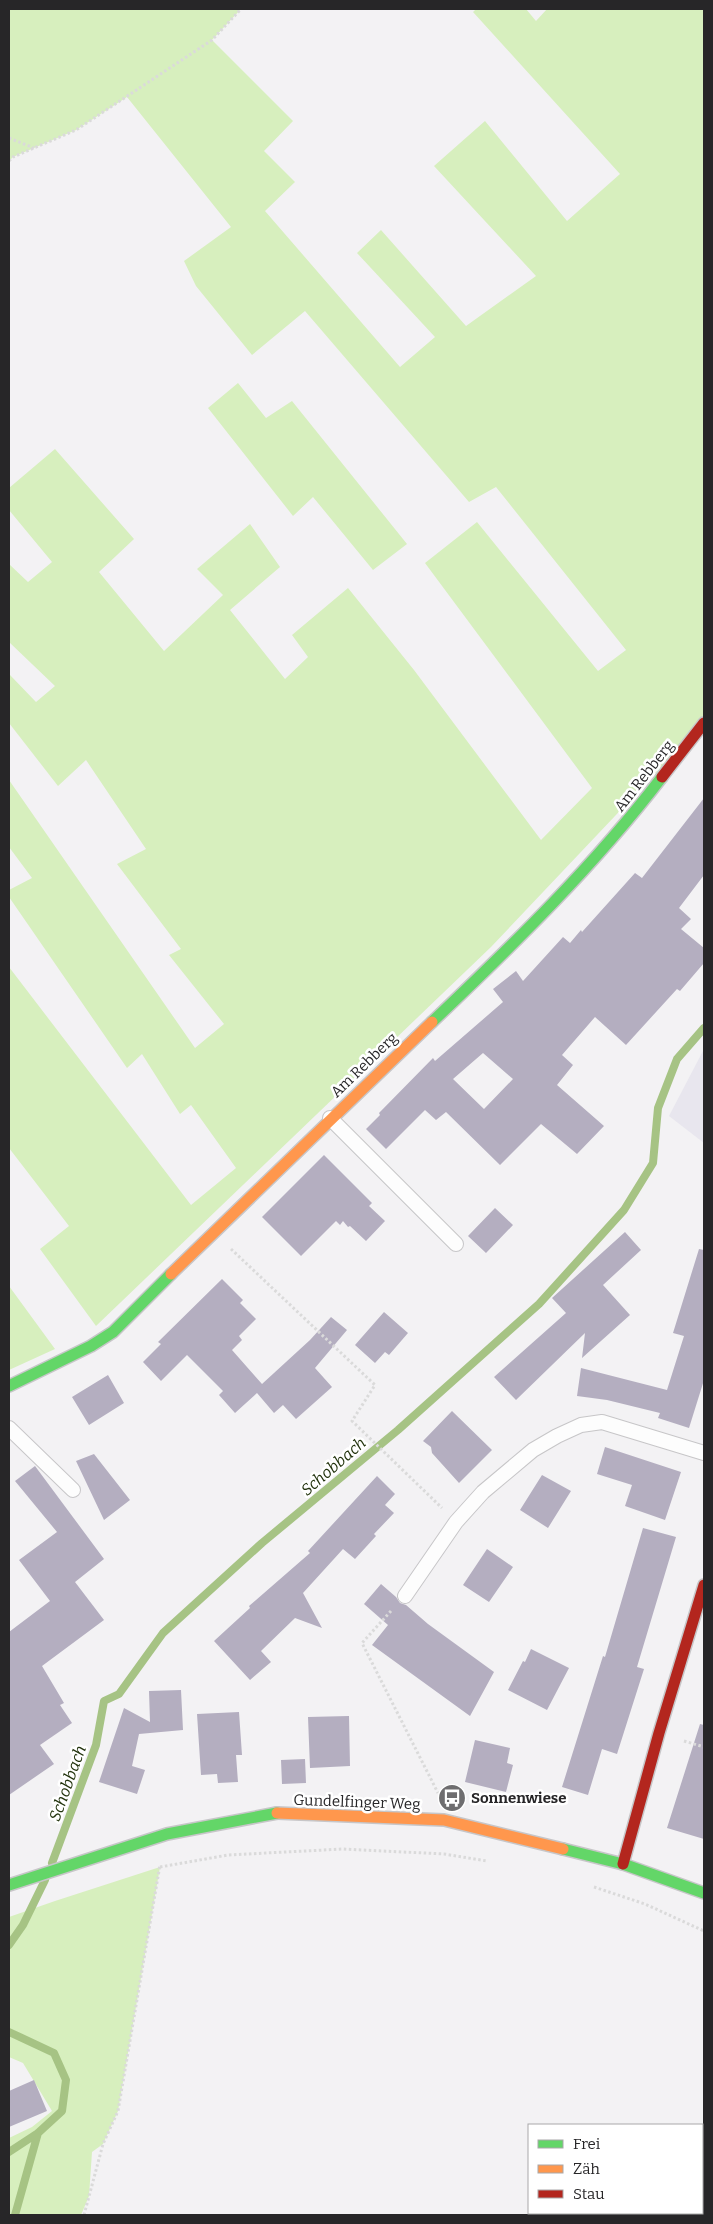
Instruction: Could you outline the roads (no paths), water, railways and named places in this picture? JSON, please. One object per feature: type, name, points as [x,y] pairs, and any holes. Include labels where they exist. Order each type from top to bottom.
[{"type":"street","name":"Am Rebberg","points":[[9,1386],[91,1346],[113,1332],[212,1232],[499,958],[625,825],[704,723]]},
{"type":"street","points":[[623,1864],[704,1588]]},
{"type":"street","name":"Gundelfinger Weg","points":[[9,1885],[167,1834],[272,1813],[444,1820],[623,1864],[704,1893]]},
{"type":"lane","points":[[330,1118],[456,1244]]},
{"type":"lane","points":[[404,1596],[456,1522],[483,1492],[533,1450],[581,1425],[602,1422],[704,1454]]},
{"type":"lane","points":[[9,1428],[73,1490]]},
{"type":"waterway","name":"Schobbach","points":[[52,1863],[96,1745],[104,1701],[119,1694],[163,1633],[262,1543],[398,1430],[539,1304],[624,1210],[653,1163],[658,1108],[677,1059],[704,1028]]},
{"type":"waterway","name":"Schobbach","points":[[9,1945],[23,1925],[45,1880]]},
{"type":"waterway","name":"Schobbach","points":[[9,2032],[54,2053],[66,2080],[62,2111],[38,2133],[9,2152]]},
{"type":"waterway","points":[[15,2215],[38,2133]]},
{"type":"place","name":"Sonnenwiese","points":[[452,1798]]}]
